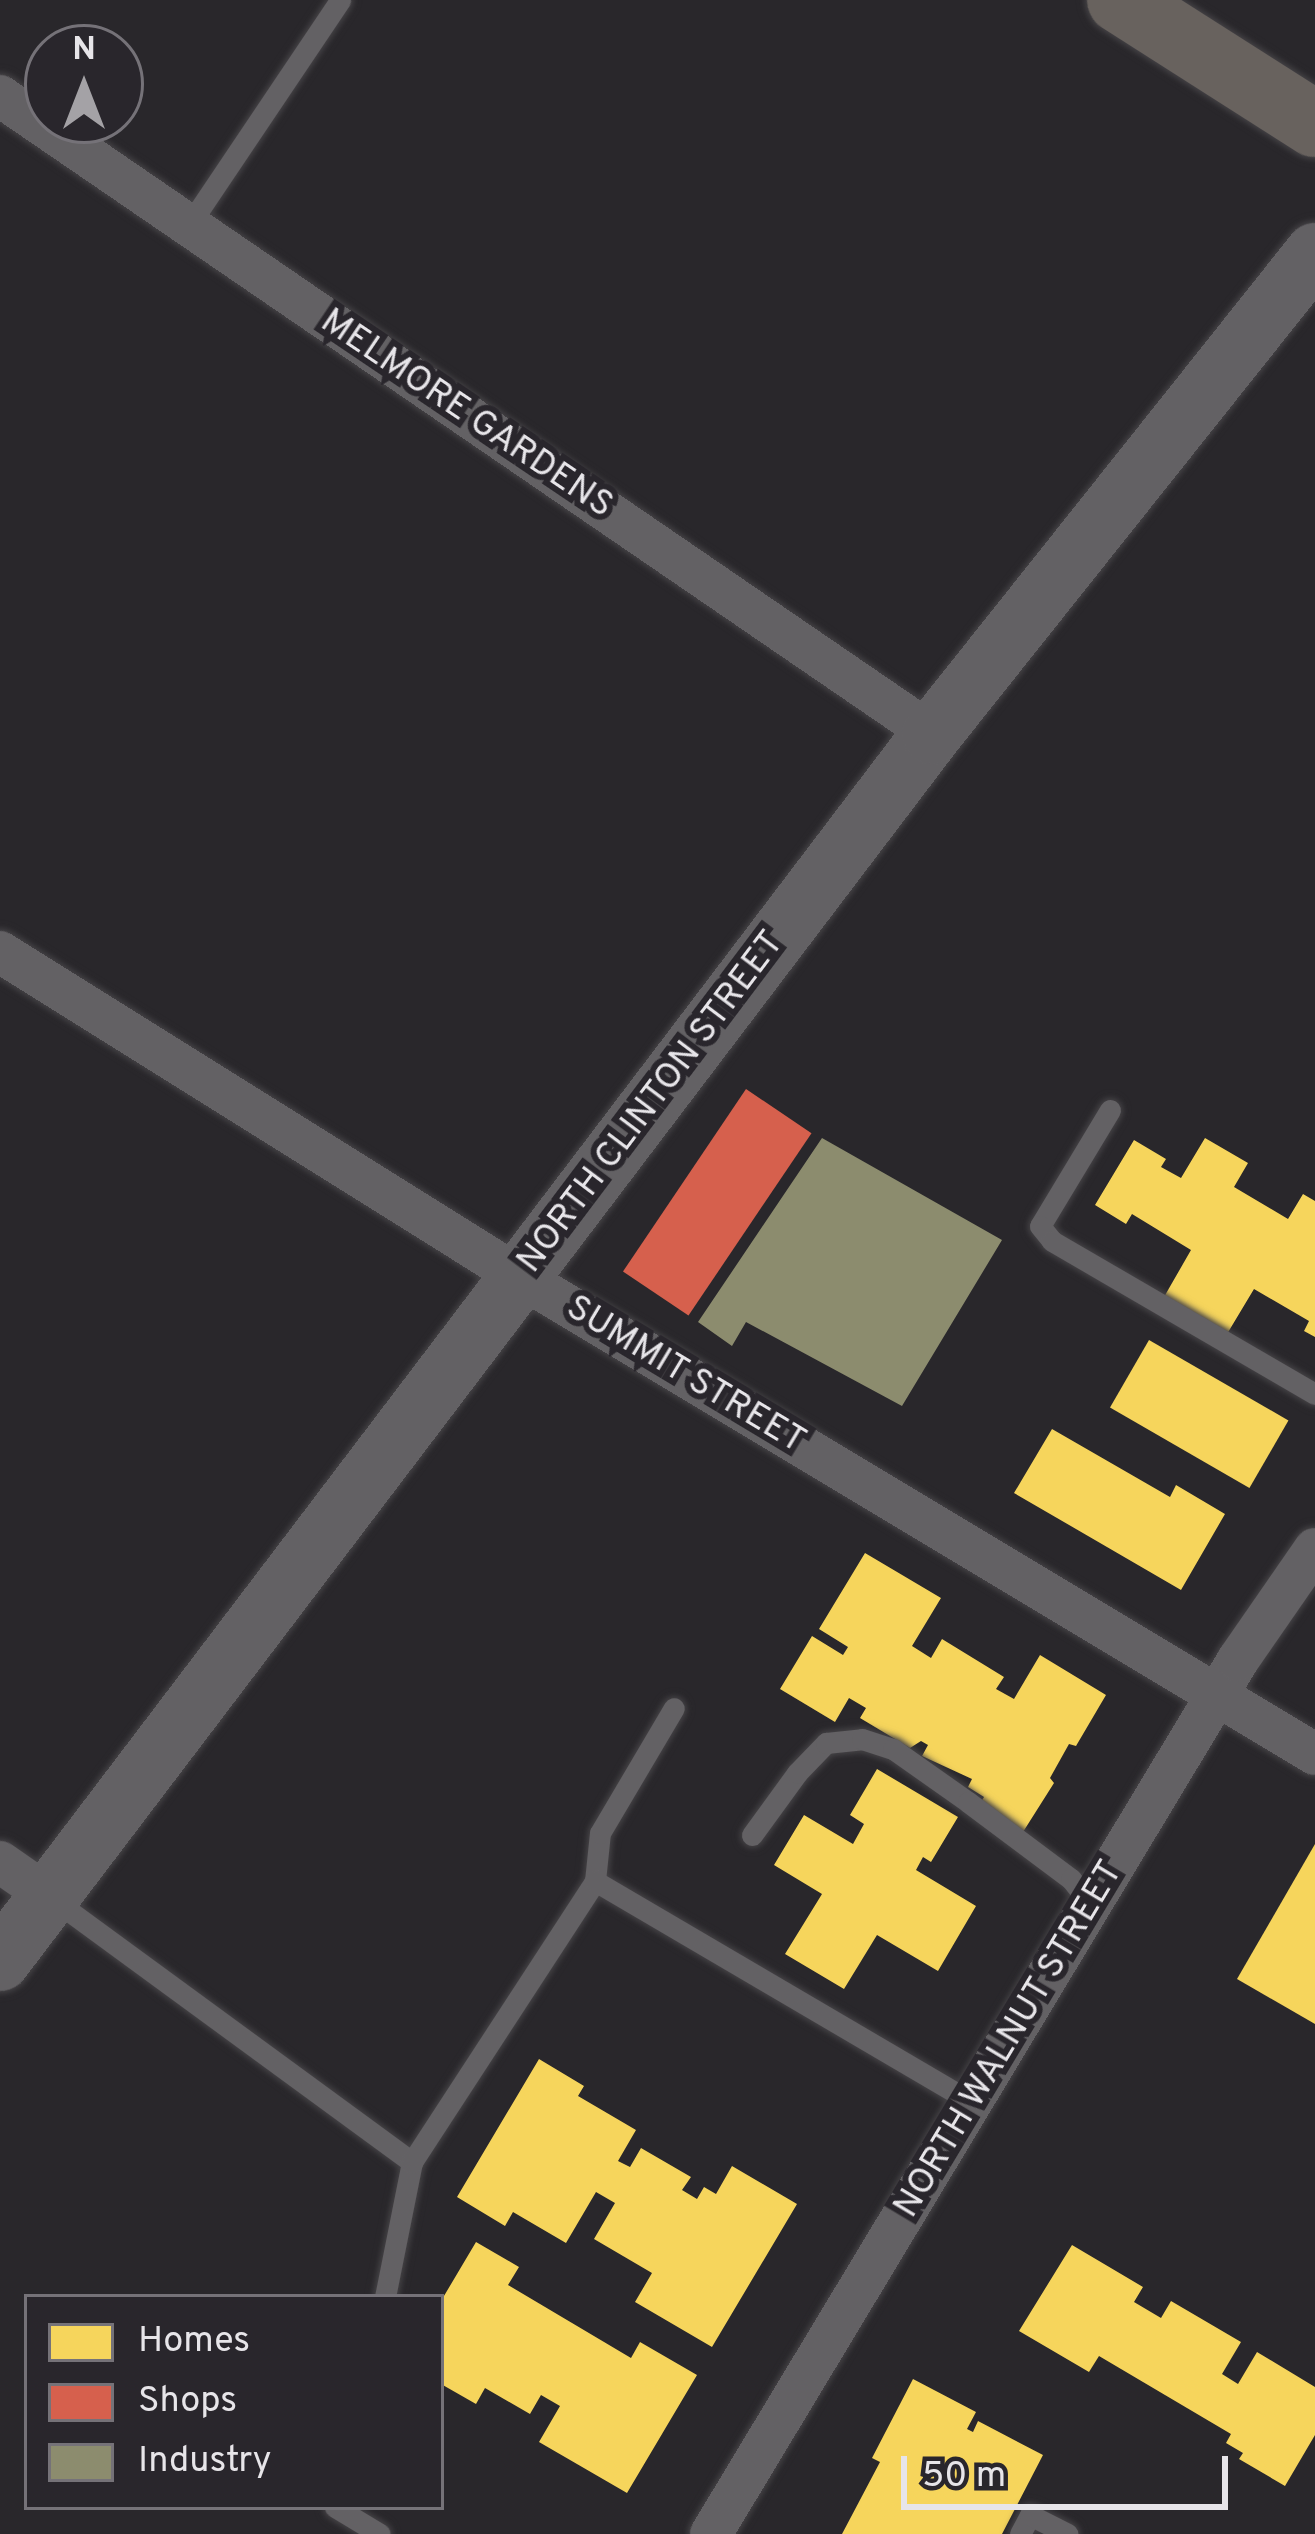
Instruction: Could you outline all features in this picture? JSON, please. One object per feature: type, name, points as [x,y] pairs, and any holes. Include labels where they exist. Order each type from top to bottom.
[{"type":"main road","points":[[1120,0],[1315,124]]},
{"type":"street","name":"MELMORE GARDENS","points":[[0,96],[932,734]]},
{"type":"street","name":"NORTH CLINTON STREET","points":[[0,1961],[932,734],[1315,253]]},
{"type":"street","name":"SUMMIT STREET","points":[[0,952],[520,1277],[1315,1754]]},
{"type":"street","name":"NORTH WALNUT STREET","points":[[711,2534],[1217,1696],[1315,1550]]},
{"type":"street","points":[[0,1862],[49,1896]]},
{"type":"lane","points":[[189,225],[340,0]]},
{"type":"lane","points":[[1110,1110],[1040,1226],[1052,1241],[1315,1394]]},
{"type":"lane","points":[[386,2294],[412,2162],[595,1881],[600,1833],[674,1708]]},
{"type":"lane","points":[[752,1835],[796,1773],[826,1743],[862,1739],[893,1749],[968,1802],[1071,1879],[1091,1906]]},
{"type":"lane","points":[[595,1881],[972,2102]]},
{"type":"lane","points":[[49,1896],[412,2162]]},
{"type":"lane","points":[[340,2510],[380,2534]]},
{"type":"lane","points":[[1020,2534],[1030,2515],[1068,2534]]},
{"type":"building: Homes","points":[[1205,1138],[1248,1163],[1234,1187],[1288,1219],[1303,1194],[1315,1201],[1315,1337],[1304,1331],[1309,1321],[1254,1289],[1227,1334],[1164,1297],[1191,1250],[1132,1214],[1126,1224],[1095,1205],[1134,1140],[1166,1159],[1161,1167],[1181,1178]]},
{"type":"building: Homes","points":[[1149,1340],[1288,1420],[1249,1488],[1110,1408]]},
{"type":"building: Homes","points":[[1052,1429],[1170,1497],[1176,1485],[1225,1514],[1181,1590],[1014,1493]]},
{"type":"building: Homes","points":[[865,1553],[941,1598],[912,1646],[931,1658],[942,1639],[1004,1677],[996,1689],[1014,1699],[1040,1655],[1106,1695],[1076,1746],[1069,1744],[1050,1778],[1054,1783],[1023,1832],[979,1805],[984,1797],[968,1787],[972,1779],[922,1756],[928,1745],[921,1741],[910,1748],[860,1718],[866,1708],[849,1698],[835,1722],[780,1689],[812,1636],[843,1655],[848,1647],[819,1629]]},
{"type":"building: Homes","points":[[877,1769],[958,1817],[931,1862],[923,1857],[916,1870],[976,1906],[938,1971],[877,1935],[844,1989],[785,1954],[822,1894],[774,1865],[804,1815],[853,1844],[864,1824],[850,1815]]},
{"type":"building: Homes","points":[[1315,1844],[1315,2024],[1237,1979]]},
{"type":"building: Homes","points":[[539,2059],[584,2086],[578,2096],[636,2130],[618,2161],[630,2167],[641,2148],[691,2177],[682,2190],[697,2199],[704,2187],[716,2194],[732,2166],[797,2204],[712,2347],[635,2302],[652,2273],[594,2239],[615,2203],[596,2192],[566,2243],[513,2212],[505,2226],[457,2197]]},
{"type":"building: Homes","points":[[476,2242],[519,2267],[508,2285],[631,2358],[640,2342],[697,2375],[627,2493],[539,2442],[560,2406],[541,2395],[530,2414],[485,2388],[476,2404],[444,2386],[444,2296]]},
{"type":"building: Homes","points":[[1072,2245],[1143,2287],[1134,2302],[1161,2318],[1171,2301],[1241,2342],[1222,2374],[1238,2384],[1257,2352],[1315,2387],[1315,2435],[1285,2486],[1239,2459],[1243,2453],[1226,2443],[1231,2434],[1099,2356],[1089,2372],[1019,2331]]},
{"type":"building: Homes","points":[[913,2379],[976,2412],[967,2429],[973,2432],[978,2421],[1043,2455],[1002,2534],[842,2534],[880,2462],[872,2458]]},
{"type":"building: Shops","points":[[746,1089],[811,1133],[688,1316],[623,1271]]},
{"type":"building: Industry","points":[[822,1138],[1002,1240],[902,1406],[746,1322],[732,1346],[698,1322]]}]
